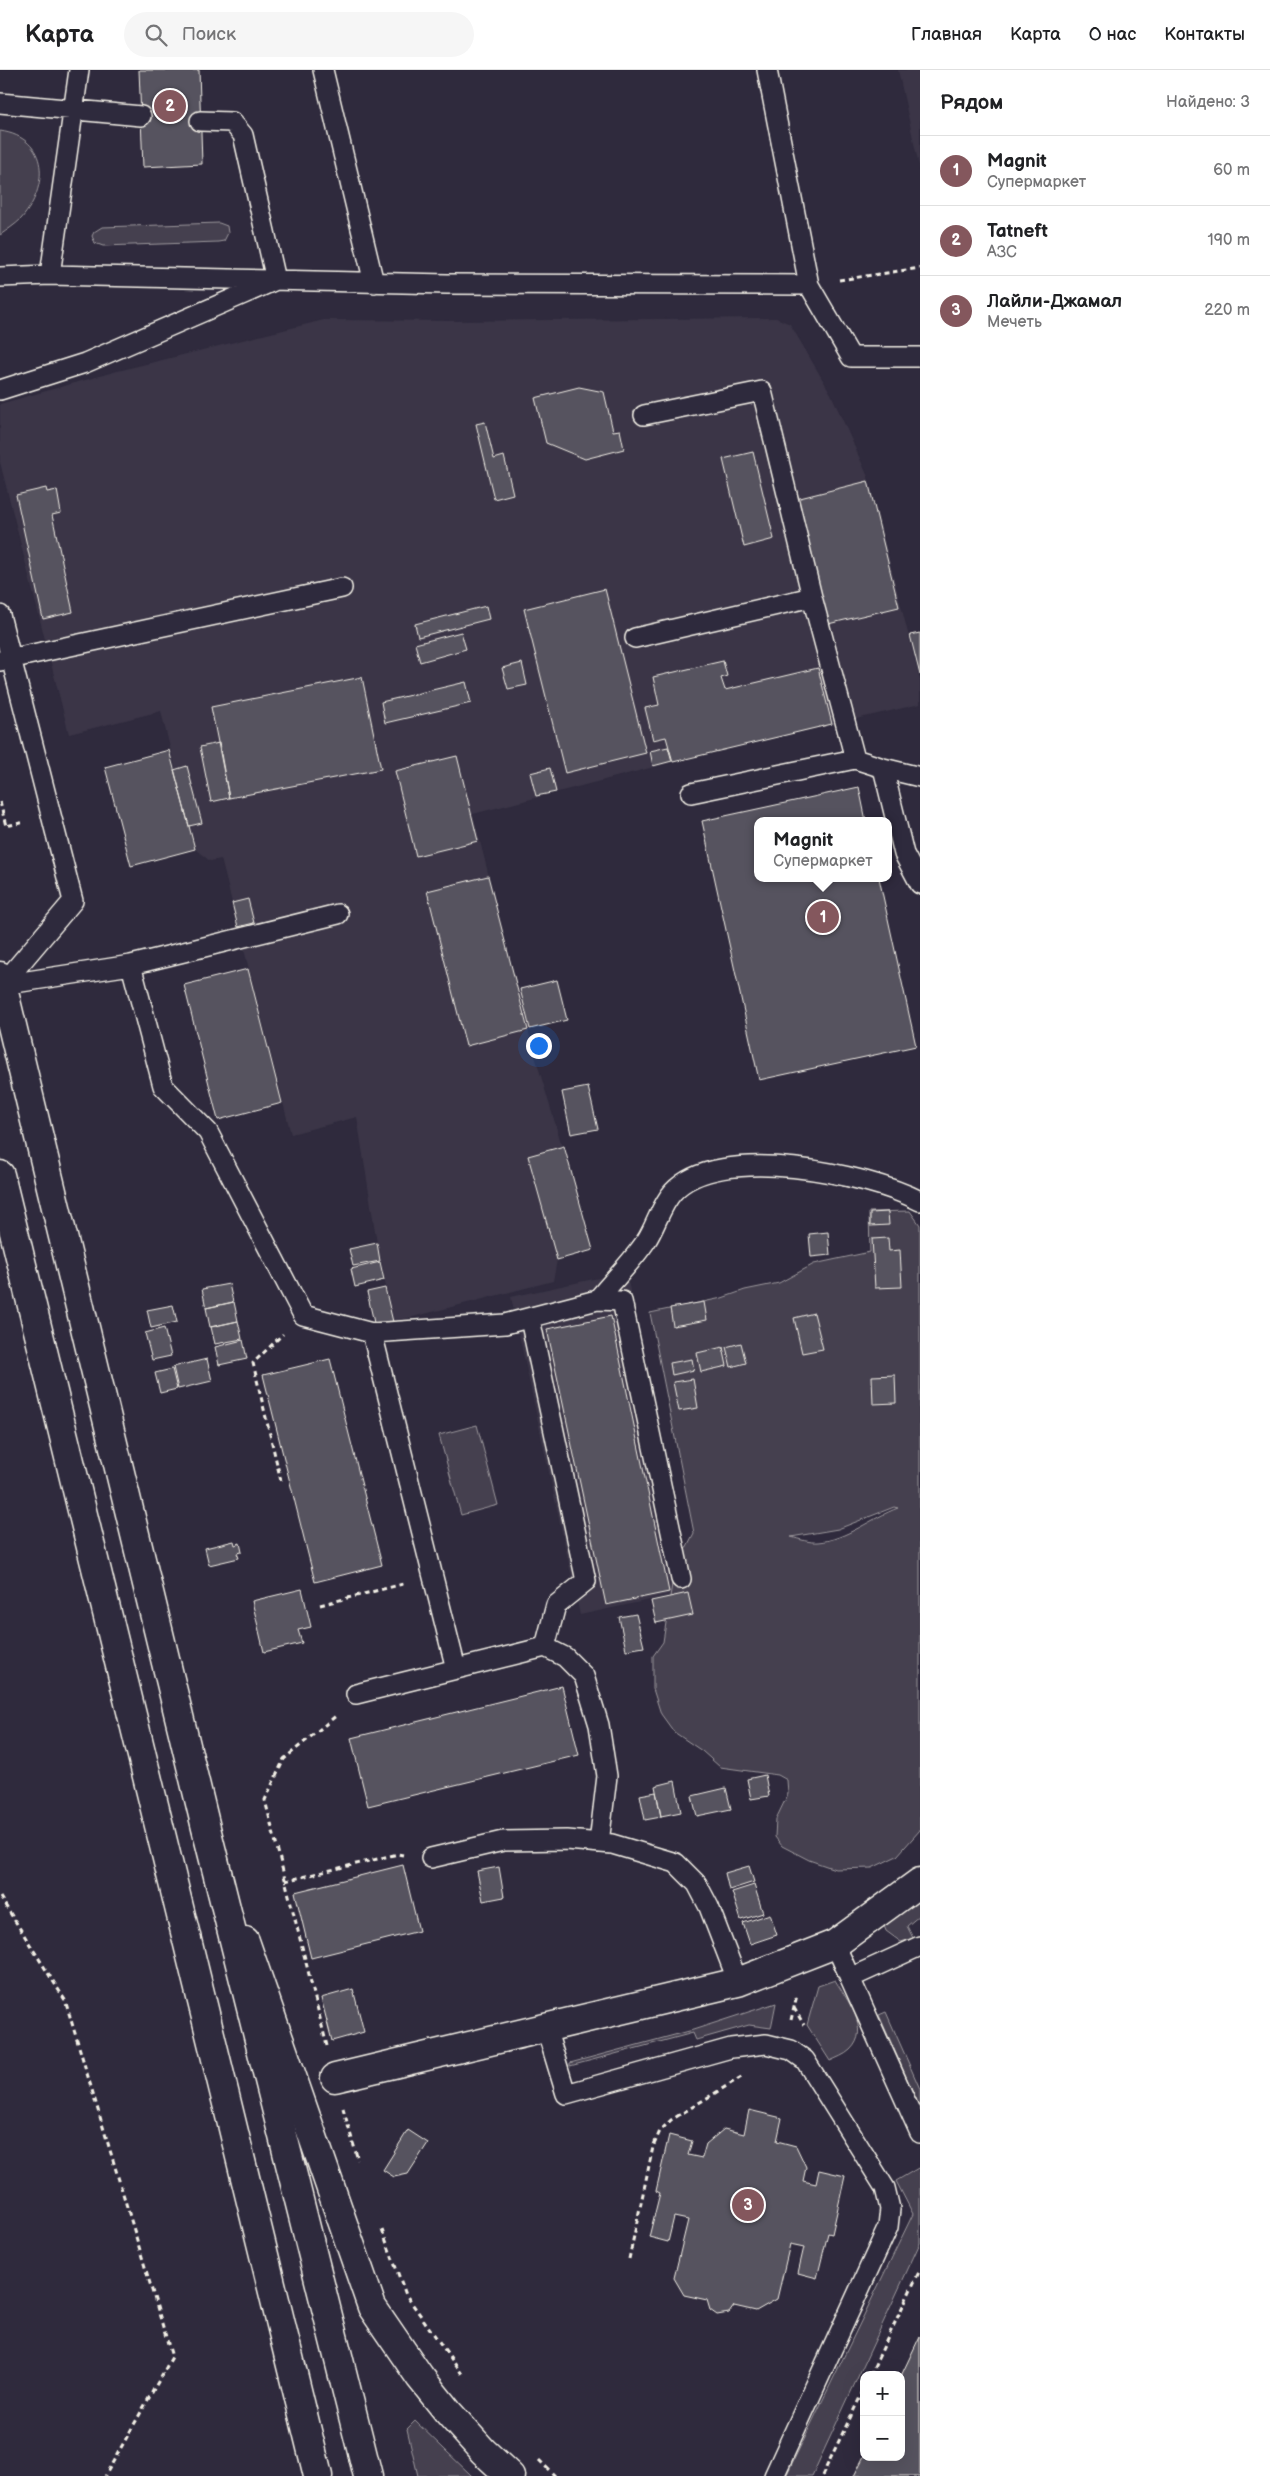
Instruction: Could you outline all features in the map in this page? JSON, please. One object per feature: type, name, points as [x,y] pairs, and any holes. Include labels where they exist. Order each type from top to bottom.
[{"type":"main road","points":[[1,982],[206,1828],[368,2476]]},
{"type":"main road","points":[[0,1175],[318,2476]]},
{"type":"main road","points":[[206,1828],[372,2307],[420,2377],[448,2412],[483,2451],[510,2476]]},
{"type":"main road","points":[[335,2078],[738,1982],[796,1962],[836,1944],[920,1882]]},
{"type":"lane","points":[[50,275],[79,70]]},
{"type":"lane","points":[[323,70],[374,283]]},
{"type":"lane","points":[[767,70],[808,285],[851,357],[920,357]]},
{"type":"lane","points":[[0,103],[141,116]]},
{"type":"lane","points":[[200,121],[232,122],[242,135],[276,280]]},
{"type":"lane","points":[[0,277],[50,275],[374,283],[808,285]]},
{"type":"lane","points":[[0,390],[85,363],[276,280]]},
{"type":"lane","points":[[644,415],[762,391],[812,597],[855,759]]},
{"type":"lane","points":[[5,659],[342,588]]},
{"type":"lane","points":[[635,638],[812,597]]},
{"type":"lane","points":[[0,615],[5,659],[73,902],[1,982]]},
{"type":"lane","points":[[691,793],[855,759],[920,777]]},
{"type":"lane","points":[[883,768],[904,854],[920,884]]},
{"type":"lane","points":[[1,982],[131,965],[338,914]]},
{"type":"lane","points":[[131,965],[163,1086],[208,1132],[303,1315],[372,1333],[505,1324],[597,1300],[622,1301],[681,1580]]},
{"type":"lane","points":[[597,1300],[645,1242],[673,1192],[704,1171],[723,1167],[754,1166],[810,1170],[836,1174],[904,1193],[920,1201]]},
{"type":"lane","points":[[530,1319],[586,1581],[556,1606],[545,1647]]},
{"type":"lane","points":[[372,1333],[456,1669]]},
{"type":"lane","points":[[356,1694],[545,1647],[565,1657],[584,1676],[599,1725],[607,1776],[599,1843]]},
{"type":"lane","points":[[431,1858],[503,1841],[567,1840],[612,1844],[676,1863],[697,1884],[709,1907],[738,1982]]},
{"type":"lane","points":[[836,1944],[920,2133]]},
{"type":"lane","points":[[850,1978],[920,1946]]},
{"type":"lane","points":[[546,2028],[566,2094],[731,2048],[766,2044],[790,2050],[805,2060],[885,2188],[890,2209],[888,2227],[774,2476]]},
{"type":"path","points":[[808,285],[920,268]]},
{"type":"path","points":[[0,802],[6,826],[31,820]]},
{"type":"path","points":[[281,1481],[253,1363],[303,1315]]},
{"type":"path","points":[[320,1606],[433,1576]]},
{"type":"path","points":[[356,1694],[336,1717],[284,1759],[265,1800],[335,2078],[360,2169]]},
{"type":"path","points":[[285,1881],[398,1854],[431,1858]]},
{"type":"path","points":[[0,1896],[65,2000],[172,2357],[106,2476]]},
{"type":"path","points":[[629,2259],[653,2147],[660,2130],[671,2120],[744,2076]]},
{"type":"path","points":[[380,2223],[406,2295],[466,2380]]},
{"type":"path","points":[[872,2371],[920,2270]]},
{"type":"path","points":[[822,2476],[860,2397]]},
{"type":"path","points":[[535,2456],[555,2476]]},
{"type":"shaded area","points":[[898,70],[920,70],[920,170]]},
{"type":"shaded area","points":[[0,131],[16,135],[28,143],[36,153],[40,166],[40,179],[37,193],[21,219],[0,235]]},
{"type":"shaded area","points":[[219,223],[227,226],[228,233],[224,241],[218,242],[103,246],[95,243],[92,236],[94,232],[102,227]]},
{"type":"shaded area","points":[[776,318],[790,324],[831,394],[868,477],[920,680],[920,704],[673,762],[473,814],[534,1053],[593,1250],[557,1260],[553,1281],[393,1322],[377,1243],[357,1117],[291,1134],[221,859],[210,861],[195,849],[161,711],[69,734],[0,462],[0,404],[114,372],[324,320],[453,321]]},
{"type":"shaded area","points":[[910,1211],[920,1225],[920,1830],[897,1856],[872,1868],[835,1869],[809,1860],[782,1846],[775,1837],[776,1819],[788,1794],[787,1780],[778,1775],[720,1767],[702,1751],[674,1732],[661,1714],[653,1689],[653,1656],[663,1642],[674,1571],[694,1533],[650,1313],[722,1298],[745,1290],[779,1283],[814,1264],[870,1252],[869,1212]],"holes":[[[894,1507],[898,1508],[849,1533],[828,1540],[812,1542],[791,1537],[838,1529]]]},
{"type":"shaded area","points":[[626,1272],[695,1590],[580,1615],[511,1297]]},
{"type":"shaded area","points":[[477,1425],[498,1505],[461,1515],[439,1435]]},
{"type":"shaded area","points":[[920,1894],[920,1915],[907,1926],[913,1938],[901,1942],[886,1931],[883,1923]]},
{"type":"shaded area","points":[[835,1980],[855,2014],[858,2033],[856,2042],[850,2050],[830,2061],[807,2025],[818,1986]]},
{"type":"shaded area","points":[[776,2003],[771,2028],[749,2025],[696,2040],[693,2033],[570,2066],[570,2063],[693,2030]]},
{"type":"shaded area","points":[[886,2012],[920,2089],[920,2108],[879,2015]]},
{"type":"shaded area","points":[[920,2167],[920,2243],[812,2476],[786,2476],[913,2214],[896,2181]]},
{"type":"shaded area","points":[[415,2421],[472,2476],[418,2476],[407,2429]]},
{"type":"building","points":[[139,70],[199,70],[202,164],[143,167]]},
{"type":"building","points":[[579,387],[604,392],[613,431],[620,430],[624,449],[585,459],[546,443],[535,398]]},
{"type":"building","points":[[485,422],[494,459],[504,456],[513,494],[494,499],[476,424]]},
{"type":"building","points":[[753,452],[774,539],[744,547],[723,459]]},
{"type":"building","points":[[868,481],[899,607],[828,624],[796,499]]},
{"type":"building","points":[[46,488],[47,492],[57,490],[61,513],[52,515],[73,612],[43,619],[16,495]]},
{"type":"building","points":[[605,589],[646,753],[565,773],[524,609]]},
{"type":"building","points":[[486,606],[489,619],[418,637],[415,624]]},
{"type":"building","points":[[461,632],[466,649],[420,662],[415,644]]},
{"type":"building","points":[[920,633],[920,675],[910,635]]},
{"type":"building","points":[[723,661],[727,676],[721,678],[725,690],[818,668],[832,724],[673,762],[666,737],[653,740],[645,708],[659,705],[653,677]]},
{"type":"building","points":[[522,663],[527,685],[508,689],[502,668]]},
{"type":"building","points":[[362,677],[381,769],[229,798],[211,707]]},
{"type":"building","points":[[466,682],[471,703],[385,723],[381,702]]},
{"type":"building","points":[[219,743],[229,798],[211,802],[200,747]]},
{"type":"building","points":[[668,747],[672,761],[653,766],[650,751]]},
{"type":"building","points":[[169,750],[195,849],[131,866],[105,767]]},
{"type":"building","points":[[457,756],[478,841],[416,856],[395,771]]},
{"type":"building","points":[[187,766],[202,823],[189,826],[174,770]]},
{"type":"building","points":[[550,768],[556,792],[536,796],[530,773]]},
{"type":"building","points":[[859,787],[865,817],[754,817],[754,882],[880,882],[916,1046],[759,1080],[702,821]]},
{"type":"building","points":[[488,876],[528,1030],[466,1046],[427,891]]},
{"type":"building","points":[[248,899],[254,923],[238,927],[232,903]]},
{"type":"building","points":[[248,969],[282,1103],[218,1120],[184,985]]},
{"type":"building","points":[[557,980],[567,1020],[530,1029],[520,989]]},
{"type":"building","points":[[588,1087],[598,1129],[571,1134],[562,1092]]},
{"type":"building","points":[[564,1146],[593,1250],[557,1260],[528,1156]]},
{"type":"building","points":[[888,1212],[889,1225],[870,1226],[870,1213]]},
{"type":"building","points":[[828,1232],[830,1255],[811,1257],[809,1234]]},
{"type":"building","points":[[888,1238],[889,1251],[900,1250],[902,1287],[875,1288],[872,1239]]},
{"type":"building","points":[[377,1243],[380,1261],[353,1266],[349,1249]]},
{"type":"building","points":[[380,1262],[384,1280],[355,1287],[351,1269]]},
{"type":"building","points":[[229,1284],[233,1302],[206,1308],[202,1289]]},
{"type":"building","points":[[385,1288],[393,1322],[375,1327],[367,1292]]},
{"type":"building","points":[[234,1302],[238,1321],[210,1327],[206,1308]]},
{"type":"building","points":[[704,1302],[707,1320],[673,1326],[670,1308]]},
{"type":"building","points":[[173,1305],[177,1322],[151,1328],[147,1310]]},
{"type":"building","points":[[814,1313],[823,1349],[802,1353],[794,1318]]},
{"type":"building","points":[[611,1316],[669,1592],[606,1605],[547,1329]]},
{"type":"building","points":[[238,1321],[242,1339],[215,1344],[211,1327]]},
{"type":"building","points":[[164,1328],[171,1356],[152,1360],[145,1333]]},
{"type":"building","points":[[243,1340],[247,1359],[219,1365],[215,1347]]},
{"type":"building","points":[[741,1343],[746,1363],[731,1367],[726,1347]]},
{"type":"building","points":[[723,1347],[727,1366],[701,1372],[697,1353]]},
{"type":"building","points":[[207,1359],[212,1381],[178,1389],[173,1367]]},
{"type":"building","points":[[330,1359],[382,1565],[315,1582],[263,1375]]},
{"type":"building","points":[[692,1359],[694,1370],[672,1375],[670,1363]]},
{"type":"building","points":[[172,1369],[177,1389],[160,1393],[155,1373]]},
{"type":"building","points":[[895,1375],[896,1403],[873,1404],[872,1376]]},
{"type":"building","points":[[693,1379],[698,1408],[679,1411],[673,1382]]},
{"type":"building","points":[[234,1541],[235,1545],[240,1543],[242,1552],[237,1553],[239,1558],[209,1565],[205,1548]]},
{"type":"building","points":[[302,1589],[311,1627],[298,1630],[302,1643],[264,1652],[252,1601]]},
{"type":"building","points":[[688,1593],[693,1615],[656,1623],[651,1601]]},
{"type":"building","points":[[636,1614],[644,1647],[626,1650],[619,1617]]},
{"type":"building","points":[[562,1686],[579,1755],[368,1806],[351,1738]]},
{"type":"building","points":[[765,1775],[769,1796],[751,1799],[747,1779]]},
{"type":"building","points":[[675,1781],[681,1812],[661,1816],[655,1786]]},
{"type":"building","points":[[726,1788],[731,1809],[697,1816],[692,1796]]},
{"type":"building","points":[[656,1792],[661,1817],[645,1820],[640,1795]]},
{"type":"building","points":[[403,1865],[419,1931],[311,1958],[295,1892]]},
{"type":"building","points":[[749,1866],[754,1882],[729,1890],[725,1873]]},
{"type":"building","points":[[499,1867],[504,1897],[483,1901],[477,1871]]},
{"type":"building","points":[[754,1885],[763,1913],[741,1920],[732,1892]]},
{"type":"building","points":[[770,1914],[777,1935],[750,1944],[743,1923]]},
{"type":"building","points":[[353,1989],[364,2032],[332,2041],[321,1998]]},
{"type":"building","points":[[749,2110],[782,2118],[777,2141],[796,2146],[806,2167],[803,2181],[816,2184],[819,2170],[845,2176],[832,2234],[828,2233],[817,2278],[798,2273],[804,2247],[790,2244],[777,2299],[756,2311],[734,2306],[729,2313],[717,2315],[710,2310],[707,2300],[684,2295],[674,2278],[688,2220],[674,2217],[668,2242],[649,2237],[660,2193],[656,2191],[669,2135],[692,2141],[688,2155],[702,2158],[706,2144],[724,2129],[744,2134]]},
{"type":"building","points":[[408,2130],[428,2143],[408,2174],[394,2177],[383,2170]]},
{"type":"building","points":[[920,2336],[920,2476],[854,2476],[862,2461],[905,2461],[905,2371],[903,2371]]},
{"type":"place","name":"Tatneft","points":[[170,106]]},
{"type":"place","name":"Magnit","points":[[823,917]]},
{"type":"place","name":"Лайли-Джамал","points":[[748,2205]]}]
